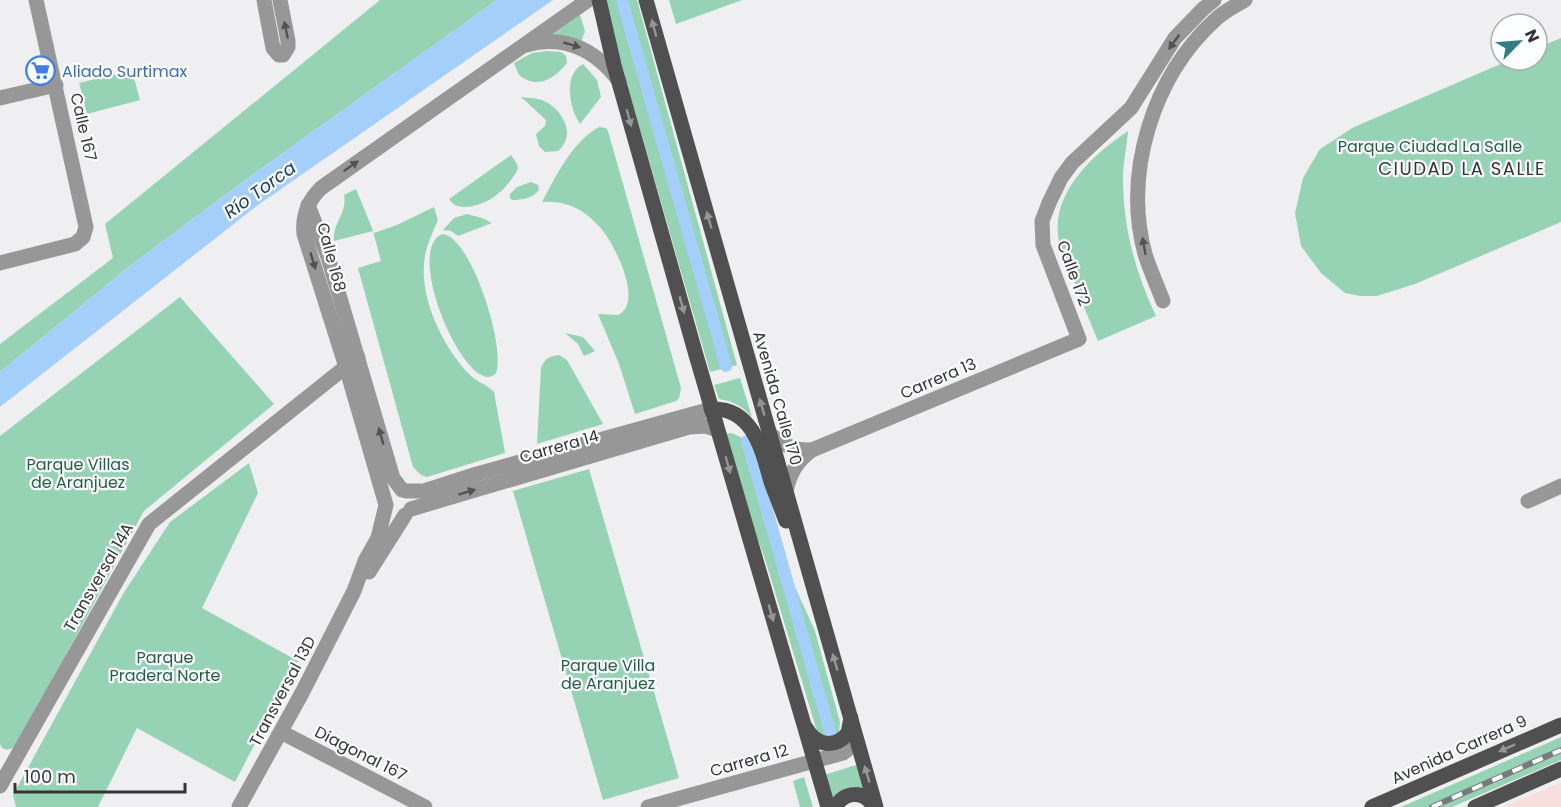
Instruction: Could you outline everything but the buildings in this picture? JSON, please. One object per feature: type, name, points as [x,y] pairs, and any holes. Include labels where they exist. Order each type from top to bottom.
[{"type":"main road","points":[[599,0],[619,81],[711,409],[828,807]]},
{"type":"main road","name":"Avenida Calle 170","points":[[646,0],[875,807]]},
{"type":"main road","points":[[711,409],[733,413],[752,430],[762,451],[780,507],[813,585]]},
{"type":"main road","points":[[802,721],[814,739],[828,744],[843,739],[848,733],[851,718]]},
{"type":"main road","name":"Avenida Carrera 9","points":[[1372,807],[1561,725]]},
{"type":"main road","points":[[1474,807],[1561,769]]},
{"type":"main road","points":[[835,807],[845,796],[857,794],[869,800],[875,807]]},
{"type":"street","name":"Calle 167","points":[[0,262],[75,243],[82,237],[86,228],[36,0]]},
{"type":"street","points":[[264,0],[273,48],[279,55],[283,55],[288,47],[288,41],[280,0]]},
{"type":"street","points":[[515,50],[588,0]]},
{"type":"street","points":[[1131,108],[1175,38],[1214,0]]},
{"type":"street","points":[[1163,301],[1145,253],[1138,202],[1142,151],[1156,102],[1181,57],[1215,19],[1245,0]]},
{"type":"street","points":[[515,50],[544,42],[573,45],[603,61],[619,81]]},
{"type":"street","name":"Calle 168","points":[[404,491],[393,478],[304,234],[304,219],[308,205],[321,188],[515,50]]},
{"type":"street","points":[[0,98],[56,84]]},
{"type":"street","points":[[1131,108],[1164,88]]},
{"type":"street","name":"Calle 172","points":[[1079,339],[1043,245],[1042,221],[1053,194],[1068,168],[1084,150],[1131,108]]},
{"type":"street","name":"Carrera 13","points":[[786,491],[792,470],[800,459],[812,450],[1079,339]]},
{"type":"street","name":"Calle 168","points":[[352,362],[386,505]]},
{"type":"street","name":"Transversal 14A","points":[[0,786],[7,762],[149,524],[352,362]]},
{"type":"street","name":"Carrera 14","points":[[404,491],[424,491],[711,409]]},
{"type":"street","name":"Carrera 14","points":[[408,512],[689,426],[705,426],[717,430]]},
{"type":"street","points":[[770,434],[797,450],[812,450]]},
{"type":"street","points":[[1528,501],[1561,486]]},
{"type":"street","points":[[404,491],[412,498],[408,512],[374,566],[354,591],[365,561],[378,538],[390,493],[404,491]]},
{"type":"street","points":[[386,505],[394,515],[408,512]]},
{"type":"street","name":"Transversal 13D","points":[[239,807],[281,732],[354,591]]},
{"type":"street","name":"Diagonal 167","points":[[281,732],[425,807]]},
{"type":"street","name":"Carrera 12","points":[[648,807],[843,753],[857,742]]},
{"type":"shaded area","points":[[1561,782],[1561,807],[1503,807]]},
{"type":"green space","points":[[380,0],[497,0],[135,262],[0,372],[0,344],[113,258],[105,224]]},
{"type":"green space","points":[[605,0],[637,0],[737,365],[710,372]]},
{"type":"green space","points":[[669,0],[742,0],[676,24]]},
{"type":"green space","points":[[580,15],[585,31],[581,42],[553,34]]},
{"type":"green space","name":"Parque Ciudad La Salle","points":[[1561,38],[1561,222],[1415,284],[1377,296],[1345,293],[1321,273],[1301,246],[1295,213],[1303,178],[1320,149],[1354,127],[1489,69],[1489,72],[1549,72],[1549,43]]},
{"type":"green space","points":[[561,52],[566,56],[567,63],[557,74],[539,82],[533,82],[519,75],[514,63],[532,53]]},
{"type":"green space","points":[[583,64],[597,80],[601,97],[580,124],[571,101],[570,83],[577,69]]},
{"type":"green space","points":[[132,70],[140,100],[87,114],[79,83]]},
{"type":"green space","points":[[521,97],[544,101],[557,110],[562,117],[567,131],[564,145],[558,151],[545,152],[539,146],[536,134],[545,126],[546,120]]},
{"type":"green space","points":[[599,127],[606,128],[608,131],[681,388],[676,401],[635,414],[619,364],[598,314],[618,315],[625,309],[628,289],[621,264],[606,235],[586,214],[568,205],[542,202],[573,150],[589,133]]},
{"type":"green space","points":[[1128,131],[1123,171],[1125,214],[1136,266],[1156,316],[1098,341],[1061,250],[1058,228],[1060,210],[1075,179],[1087,165]]},
{"type":"green space","points":[[511,155],[518,169],[503,190],[489,200],[474,206],[460,207],[452,203],[449,199]]},
{"type":"green space","points":[[531,182],[538,185],[539,190],[534,195],[520,200],[510,198],[510,194],[517,187]]},
{"type":"green space","points":[[356,189],[374,233],[397,225],[434,207],[438,220],[427,247],[424,264],[426,293],[430,308],[442,336],[459,362],[471,376],[494,392],[505,453],[427,477],[421,475],[413,467],[358,268],[381,261],[373,231],[334,241],[335,229],[344,207],[344,195]]},
{"type":"green space","points":[[467,214],[492,223],[458,236],[451,231],[443,230],[454,218]]},
{"type":"green space","points":[[442,234],[453,239],[464,253],[484,294],[496,341],[498,360],[496,373],[484,376],[471,366],[457,347],[444,321],[434,293],[430,267],[432,246]]},
{"type":"green space","name":"Parque Villas de Aranjuez","points":[[180,297],[274,404],[144,511],[16,747],[7,750],[0,744],[0,436]]},
{"type":"green space","points":[[565,333],[583,337],[595,351],[584,356],[578,344]]},
{"type":"green space","points":[[559,355],[567,360],[603,424],[537,444],[541,368],[547,359]]},
{"type":"green space","points":[[740,378],[752,417],[737,405],[719,399],[714,385]]},
{"type":"green space","points":[[732,433],[748,441],[757,454],[795,587],[815,631],[840,722],[839,732],[832,740],[818,733],[816,728],[765,559],[740,493],[723,434]]},
{"type":"green space","name":"Parque Pradera Norte","points":[[249,463],[258,493],[202,608],[298,661],[235,782],[137,728],[98,807],[16,807],[13,795],[123,594],[170,522]]},
{"type":"green space","name":"Parque Villa de Aranjuez","points":[[589,469],[679,778],[603,800],[513,491]]},
{"type":"green space","points":[[1561,737],[1561,760],[1452,807],[1401,807]]},
{"type":"green space","points":[[859,764],[866,788],[847,788],[831,799],[824,775]]},
{"type":"green space","points":[[804,777],[813,807],[800,807],[793,781]]},
{"type":"water","name":"Río Torca","points":[[497,0],[553,0],[258,205],[0,407],[0,372],[135,262]]},
{"type":"waterway","points":[[622,0],[726,366]]},
{"type":"waterway","points":[[747,441],[831,735]]},
{"type":"railway","points":[[1432,807],[1561,750]]},
{"type":"place","name":"Aliado Surtimax","points":[[41,71]]},
{"type":"district","name":"CIUDAD LA SALLE","points":[[1462,169]]}]
